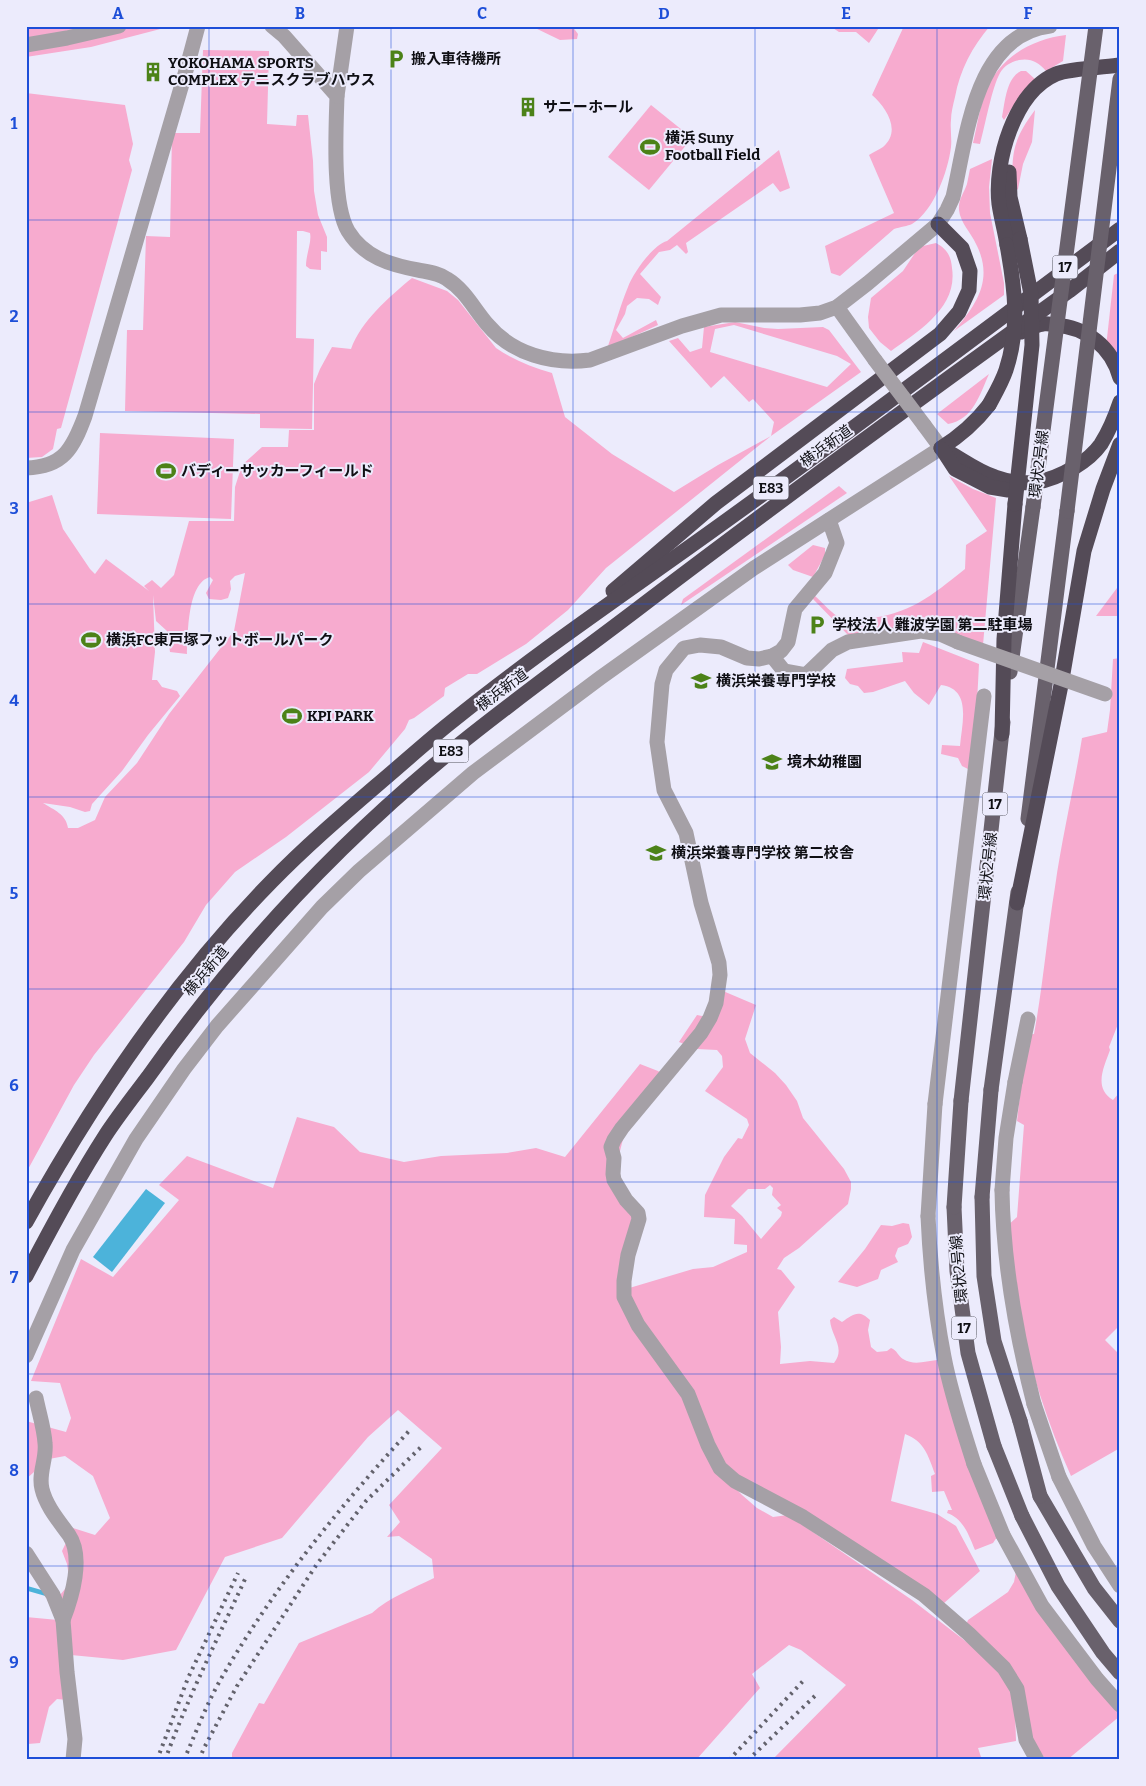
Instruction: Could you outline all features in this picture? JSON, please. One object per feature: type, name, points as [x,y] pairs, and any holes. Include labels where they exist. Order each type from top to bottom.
[{"type":"highway","points":[[941,448],[962,434],[989,405],[1006,372],[1015,335],[1016,303],[1009,170],[1013,136],[1022,105],[1042,82],[1057,73],[1120,65]]},
{"type":"highway","points":[[531,660],[716,503],[940,334],[959,312],[969,290],[970,271],[962,248],[938,224]]},
{"type":"highway","name":"横浜新道","points":[[26,1222],[60,1161],[109,1083],[209,950],[271,882],[334,822],[451,722],[531,660],[736,514],[1120,230]]},
{"type":"highway","points":[[1002,734],[1004,639],[1015,504],[1032,345],[1031,294],[1013,242]]},
{"type":"highway","name":"横浜新道","points":[[26,1276],[61,1209],[106,1135],[182,1029],[214,988],[265,929],[323,868],[379,814],[471,736],[740,531],[1120,252]]},
{"type":"highway","points":[[995,344],[1043,324],[1069,326],[1099,342],[1117,367],[1120,378]]},
{"type":"highway","points":[[941,448],[995,478],[1022,483],[1050,480],[1086,460],[1100,446],[1112,425],[1120,402]]},
{"type":"highway","points":[[941,448],[955,469],[972,479],[990,487],[1017,492],[1050,489],[1086,472],[1120,438]]},
{"type":"highway","points":[[1017,903],[1061,685],[1084,551],[1120,444]]},
{"type":"main road","name":"環状2号線","points":[[1096,26],[1002,734],[984,910],[961,1101],[954,1207],[957,1271],[968,1353],[994,1446],[1022,1516],[1058,1586],[1103,1653],[1120,1673]]},
{"type":"main road","name":"環状2号線","points":[[1120,79],[1017,903],[991,1090],[982,1197],[984,1276],[994,1341],[1020,1421],[1040,1496],[1094,1588],[1120,1621]]},
{"type":"street","points":[[26,45],[119,26]]},
{"type":"street","points":[[26,468],[64,457],[77,438],[198,26]]},
{"type":"street","points":[[272,26],[284,36],[337,96]]},
{"type":"street","points":[[347,26],[337,96],[336,129],[339,206],[348,230],[355,241],[365,251],[387,263],[446,278],[460,289],[496,334],[511,346],[544,358],[576,362],[590,360],[682,326],[721,315],[800,315],[820,313],[837,307],[868,284],[938,224],[947,210],[952,197],[973,106],[985,75],[1001,51],[1023,33],[1050,26]]},
{"type":"street","points":[[26,1356],[73,1250],[136,1139],[217,1026],[322,908],[358,871],[473,773],[746,574],[941,448],[837,307]]},
{"type":"street","points":[[829,520],[837,543],[825,573],[795,610],[788,642],[781,651],[772,656],[759,659],[746,658],[721,648],[700,645],[684,648],[666,670],[662,684],[656,742],[664,790],[686,833],[701,903],[717,953],[720,975],[716,1003],[702,1033],[622,1128],[611,1147],[614,1158],[614,1180],[626,1200],[638,1213],[628,1255],[624,1297],[647,1337],[688,1394],[708,1445],[720,1468],[735,1481],[803,1517],[924,1595],[969,1634],[1004,1668],[1017,1689],[1026,1740],[1037,1760]]},
{"type":"street","points":[[772,656],[784,671],[806,675],[832,650],[848,642],[920,631],[940,634],[1104,694]]},
{"type":"street","points":[[984,696],[935,1104],[928,1216],[931,1270],[944,1357],[955,1401],[974,1464],[1003,1535],[1042,1606],[1097,1679],[1120,1705]]},
{"type":"street","points":[[1028,1019],[1007,1130],[1002,1190],[1012,1306],[1023,1361],[1045,1440],[1060,1477],[1094,1546],[1120,1586]]},
{"type":"street","points":[[36,1398],[45,1444],[44,1460],[40,1474],[42,1489],[76,1548],[77,1564],[70,1602],[62,1620]]},
{"type":"street","points":[[26,1553],[52,1595],[62,1620],[66,1672],[75,1739],[73,1760]]},
{"type":"shaded area","points":[[26,26],[172,26],[91,47],[26,57]]},
{"type":"shaded area","points":[[531,26],[572,26],[578,34],[577,39],[560,40]]},
{"type":"shaded area","points":[[830,26],[880,26],[869,43],[856,32],[839,32]]},
{"type":"shaded area","points":[[904,26],[990,26],[972,51],[960,77],[951,115],[951,144],[947,167],[939,190],[927,210],[912,224],[894,229],[840,276],[831,273],[825,246],[894,213],[869,155],[889,141],[892,127],[887,113],[872,95]]},
{"type":"shaded area","points":[[1066,35],[1063,61],[1046,71],[1034,61],[1027,60],[1011,63],[1002,70],[994,87],[980,144],[973,143],[983,100],[990,82],[998,71],[1007,61],[1028,46],[1053,37]]},
{"type":"shaded area","points":[[203,50],[269,51],[267,124],[296,126],[297,115],[308,115],[314,191],[318,215],[327,237],[327,252],[321,251],[321,270],[310,269],[306,266],[310,233],[297,231],[296,338],[314,339],[312,429],[260,428],[260,414],[125,411],[127,330],[143,330],[146,236],[170,237],[172,133],[200,133]]},
{"type":"shaded area","points":[[1026,71],[1036,80],[1020,96],[1004,120],[1002,117],[1009,85],[1016,74]]},
{"type":"shaded area","points":[[26,93],[125,105],[133,144],[129,160],[132,170],[61,428],[57,429],[53,449],[42,457],[26,458]]},
{"type":"shaded area","name":"横浜 Suny Football Field","points":[[651,105],[692,138],[649,190],[608,157]]},
{"type":"shaded area","points":[[1035,110],[1032,142],[1023,164],[1018,189],[1014,192],[1012,168],[1015,148],[1022,130]]},
{"type":"shaded area","points":[[779,150],[790,188],[780,192],[773,183],[686,243],[688,252],[686,254],[677,245],[670,250],[659,252],[640,274],[661,297],[658,305],[649,299],[637,298],[627,306],[625,314],[616,330],[623,338],[656,320],[658,325],[608,346],[622,301],[631,281],[639,267],[650,254]]},
{"type":"shaded area","points":[[992,159],[989,187],[990,213],[1004,283],[1004,295],[954,331],[976,301],[983,280],[981,257],[974,240],[961,219],[959,203],[967,184],[970,169]]},
{"type":"shaded area","points":[[936,243],[946,250],[951,260],[952,282],[949,295],[934,317],[891,351],[880,342],[869,328],[868,317],[871,298],[903,271],[919,247]]},
{"type":"shaded area","points":[[1120,272],[1120,363],[1106,347],[1114,275]]},
{"type":"shaded area","name":"KPI PARK","points":[[412,278],[447,291],[458,300],[496,348],[523,363],[552,373],[565,417],[612,454],[674,492],[771,436],[606,568],[568,610],[526,644],[477,674],[468,674],[445,688],[444,696],[409,720],[405,729],[369,772],[286,837],[235,872],[206,905],[184,942],[94,1055],[74,1085],[26,1173],[26,503],[52,495],[63,529],[95,574],[106,559],[149,591],[144,586],[152,580],[161,588],[174,575],[189,521],[234,521],[235,487],[242,465],[262,447],[288,447],[289,430],[314,430],[314,384],[332,347],[351,349],[369,319],[385,301]],"holes":[[[245,573],[234,631],[169,714],[137,763],[105,797],[95,820],[78,828],[68,828],[65,819],[43,803],[70,807],[85,812],[90,811],[92,804],[122,771],[180,696],[177,691],[162,687],[157,680],[152,680],[155,652],[153,595],[156,621],[167,631],[170,652],[187,654],[190,611],[193,599],[202,581],[210,577],[213,580],[206,593],[209,599],[221,600],[228,598],[231,589],[230,581],[235,576]]]},
{"type":"shaded area","points":[[735,322],[778,329],[823,327],[829,330],[861,372],[771,436],[774,422],[753,399],[749,402],[724,376],[711,388],[669,341],[678,338],[690,352],[702,348],[704,327]],"holes":[[[734,325],[837,356],[851,364],[827,387],[710,352],[715,329]]]},
{"type":"shaded area","points":[[989,374],[979,398],[970,412],[964,417],[957,422],[948,424],[937,414]]},
{"type":"shaded area","name":"バディーサッカーフィールド","points":[[100,433],[234,439],[231,519],[97,514]]},
{"type":"shaded area","points":[[949,476],[973,489],[996,498],[983,645],[941,630],[849,636],[812,598],[815,596],[843,619],[855,620],[880,617],[907,609],[919,603],[965,569],[966,545],[987,531]]},
{"type":"shaded area","points":[[839,486],[847,493],[681,605],[683,599]]},
{"type":"shaded area","points":[[813,545],[825,548],[825,555],[813,577],[793,570],[788,565]]},
{"type":"shaded area","points":[[1120,584],[1120,616],[1096,616]]},
{"type":"shaded area","points":[[923,642],[979,664],[975,741],[970,770],[962,766],[958,758],[941,754],[942,745],[960,746],[963,708],[957,693],[951,688],[941,685],[929,705],[914,693],[905,681],[873,692],[864,693],[858,686],[850,684],[845,678],[847,669],[903,662],[902,652],[919,653]]},
{"type":"shaded area","points":[[1120,658],[1120,1019],[1109,1047],[1110,1050],[1103,1070],[1102,1083],[1103,1090],[1113,1100],[1120,1092],[1120,1325],[1105,1340],[1120,1355],[1120,1448],[1071,1476],[1047,1417],[1028,1355],[1016,1302],[1006,1227],[1017,1217],[1024,1125],[1017,1121],[1027,1035],[1034,1034],[1058,868],[1082,738],[1107,732],[1113,659]]},
{"type":"shaded area","points":[[723,991],[756,1005],[745,1039],[750,1053],[775,1073],[786,1085],[797,1101],[803,1118],[844,1169],[851,1182],[848,1204],[799,1248],[784,1258],[777,1269],[781,1270],[795,1287],[778,1312],[781,1347],[780,1364],[810,1361],[834,1363],[839,1352],[830,1320],[834,1317],[842,1322],[856,1314],[863,1315],[870,1320],[868,1330],[871,1347],[877,1352],[887,1351],[891,1348],[907,1361],[937,1360],[961,1443],[997,1537],[993,1543],[975,1550],[962,1524],[958,1519],[947,1513],[948,1510],[952,1510],[944,1491],[932,1492],[931,1476],[935,1474],[921,1445],[905,1434],[891,1501],[937,1514],[956,1526],[980,1571],[943,1604],[727,1471],[641,1324],[626,1289],[693,1269],[713,1267],[747,1252],[747,1245],[734,1244],[735,1219],[704,1217],[705,1195],[724,1157],[738,1138],[742,1139],[749,1125],[747,1119],[705,1091],[723,1067],[722,1056],[717,1050],[697,1049],[679,1042],[697,1015],[717,1019]],"holes":[[[770,1185],[773,1188],[772,1195],[781,1205],[777,1208],[782,1212],[781,1216],[761,1239],[731,1206],[748,1189],[765,1189]]]},
{"type":"shaded area","points":[[640,1064],[658,1071],[671,1080],[624,1135],[620,1151],[619,1179],[633,1212],[620,1299],[682,1391],[718,1470],[757,1508],[773,1517],[788,1515],[912,1600],[977,1650],[1007,1679],[1015,1710],[1016,1741],[978,1748],[982,1760],[772,1760],[846,1685],[801,1650],[789,1645],[752,1674],[760,1688],[696,1760],[232,1760],[232,1753],[259,1703],[264,1704],[299,1643],[372,1613],[394,1598],[434,1578],[432,1559],[399,1536],[387,1537],[400,1522],[389,1505],[442,1448],[398,1410],[368,1437],[282,1538],[225,1557],[176,1650],[123,1660],[71,1655],[60,1595],[70,1583],[67,1564],[62,1551],[73,1528],[95,1535],[110,1518],[93,1476],[65,1456],[49,1459],[26,1479],[26,1421],[66,1432],[71,1418],[60,1383],[31,1381],[81,1259],[113,1277],[179,1200],[159,1185],[187,1156],[273,1188],[297,1117],[334,1127],[360,1152],[404,1162],[441,1156],[507,1153],[536,1148],[565,1157]]},
{"type":"shaded area","points":[[903,1223],[909,1224],[912,1237],[908,1244],[898,1248],[895,1256],[898,1262],[881,1270],[878,1279],[857,1287],[838,1282],[865,1249],[881,1225],[892,1226]]},
{"type":"shaded area","points":[[1017,1566],[1094,1682],[1120,1714],[1120,1716],[1067,1760],[1046,1760],[1031,1735],[1025,1703],[966,1625],[968,1620],[1008,1592],[1014,1582]]},
{"type":"shaded area","points":[[26,1617],[58,1620],[67,1700],[57,1699],[49,1707],[40,1743],[28,1744],[26,1741]]},
{"type":"water","points":[[146,1189],[165,1203],[112,1272],[93,1257]]},
{"type":"waterway","points":[[26,1588],[47,1594]]},
{"type":"railway","points":[[184,1760],[217,1687],[264,1611],[333,1519],[409,1431]]},
{"type":"railway","points":[[199,1760],[237,1686],[317,1564],[366,1501],[422,1446]]},
{"type":"railway","points":[[157,1760],[188,1678],[238,1573]]},
{"type":"railway","points":[[165,1760],[193,1690],[246,1577]]},
{"type":"railway","points":[[729,1760],[804,1680]]},
{"type":"railway","points":[[748,1760],[818,1693]]},
{"type":"place","name":"搬入車待機所","points":[[396,59]]},
{"type":"place","name":"YOKOHAMA SPORTS COMPLEX テニスクラブハウス","points":[[153,72]]},
{"type":"place","name":"サニーホール","points":[[528,107]]},
{"type":"place","name":"横浜 Suny Football Field","points":[[650,147]]},
{"type":"place","name":"バディーサッカーフィールド","points":[[166,471]]},
{"type":"place","name":"学校法人 難波学園 第二駐車場","points":[[817,625]]},
{"type":"place","name":"横浜FC東戸塚フットボールパーク","points":[[91,640]]},
{"type":"place","name":"横浜栄養専門学校","points":[[701,681]]},
{"type":"place","name":"KPI PARK","points":[[292,716]]},
{"type":"place","name":"境木幼稚園","points":[[772,762]]},
{"type":"place","name":"横浜栄養専門学校 第二校舎","points":[[656,853]]}]
